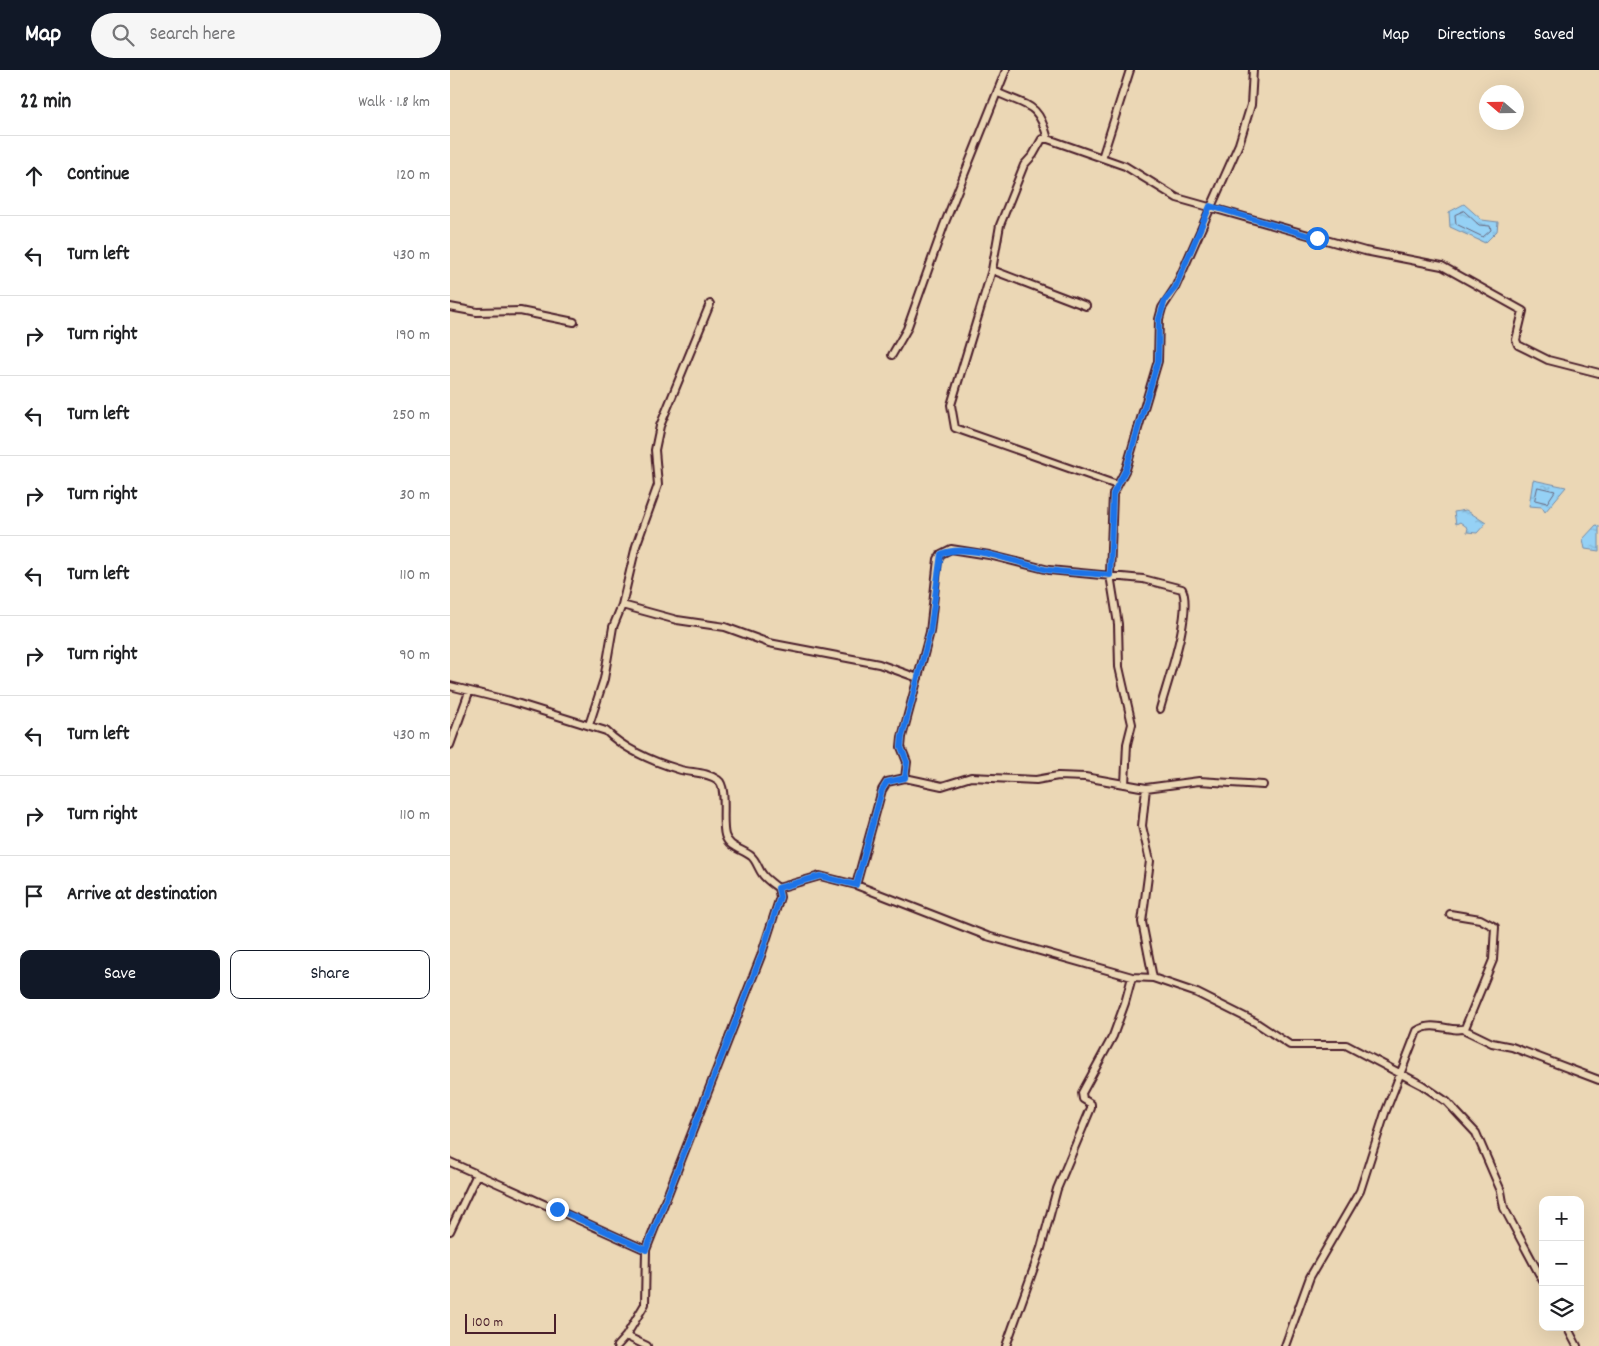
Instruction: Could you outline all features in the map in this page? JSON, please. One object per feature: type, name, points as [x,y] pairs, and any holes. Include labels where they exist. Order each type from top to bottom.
[{"type":"street","points":[[892,355],[907,329],[944,224],[1006,70]]},
{"type":"street","points":[[1102,158],[1130,70]]},
{"type":"street","points":[[1125,784],[1127,744],[1132,724],[1118,667],[1118,624],[1110,575],[1113,494],[1126,469],[1158,361],[1159,319],[1162,308],[1175,288],[1239,144],[1251,105],[1253,70]]},
{"type":"street","points":[[998,93],[1036,109],[1042,117],[1048,139]]},
{"type":"street","points":[[1117,485],[955,428],[950,405],[992,270],[1000,225],[1024,165],[1033,155],[1042,139],[1048,139],[1125,166],[1178,198],[1365,251],[1442,266],[1523,312],[1516,340],[1518,345],[1548,360],[1599,373]]},
{"type":"street","points":[[992,270],[1086,306]]},
{"type":"street","points":[[589,725],[604,679],[613,627],[622,605],[636,546],[658,485],[655,450],[660,426],[710,304]]},
{"type":"street","points":[[450,307],[477,312],[520,311],[574,322]]},
{"type":"street","points":[[905,778],[907,762],[901,747],[902,742],[930,632],[941,554],[951,549],[989,555],[1049,570],[1143,579],[1182,589],[1186,597],[1182,630],[1160,709]]},
{"type":"street","points":[[622,605],[677,620],[724,626],[769,643],[879,664],[918,678]]},
{"type":"street","points":[[450,686],[510,701],[589,725],[606,731],[618,742],[647,758],[681,770],[709,775],[719,780],[724,789],[722,819],[725,838],[732,845],[753,858],[764,876],[778,888],[780,897],[761,956],[646,1250],[645,1304],[626,1336],[617,1346]]},
{"type":"street","points":[[450,744],[469,692]]},
{"type":"street","points":[[856,885],[882,790],[887,782],[905,778],[942,786],[971,777],[1036,780],[1058,776],[1086,777],[1146,788],[1199,781],[1263,786]]},
{"type":"street","points":[[1146,788],[1142,826],[1150,861],[1142,922],[1153,978]]},
{"type":"street","points":[[778,888],[820,876],[856,885],[987,936],[1132,977],[1153,978],[1197,993],[1255,1022],[1290,1045],[1346,1045],[1399,1075],[1422,1085],[1447,1102],[1476,1133],[1501,1191],[1504,1208],[1539,1274]]},
{"type":"street","points":[[1450,914],[1480,919],[1493,925],[1496,932],[1494,960],[1463,1029]]},
{"type":"street","points":[[1006,1346],[1041,1248],[1057,1189],[1091,1108],[1090,1104],[1083,1099],[1082,1094],[1113,1036],[1132,977]]},
{"type":"street","points":[[1285,1346],[1310,1277],[1360,1191],[1399,1075],[1417,1030],[1423,1027],[1438,1025],[1463,1029],[1492,1043],[1512,1047],[1599,1080]]},
{"type":"street","points":[[450,1162],[646,1250]]},
{"type":"street","points":[[450,1231],[477,1174]]},
{"type":"street","points":[[1569,1331],[1577,1346]]},
{"type":"street","points":[[626,1336],[647,1346]]},
{"type":"water","points":[[1464,204],[1482,220],[1498,222],[1497,231],[1485,243],[1450,227],[1449,212]]},
{"type":"water","points":[[1533,480],[1566,487],[1545,512],[1542,507],[1529,506]]},
{"type":"water","points":[[1466,510],[1486,523],[1477,533],[1467,532],[1468,528],[1460,522],[1456,524],[1454,512]]},
{"type":"water","points":[[1596,525],[1599,526],[1599,551],[1585,549],[1583,539]]},
{"type":"route","points":[[557,1209],[646,1250],[761,956],[780,897],[778,888],[820,876],[856,885],[882,790],[887,782],[905,778],[907,762],[901,747],[902,737],[930,632],[938,559],[941,554],[951,549],[989,555],[1049,570],[1110,575],[1113,494],[1126,469],[1158,361],[1159,319],[1165,300],[1175,288],[1210,206],[1317,238]]}]
